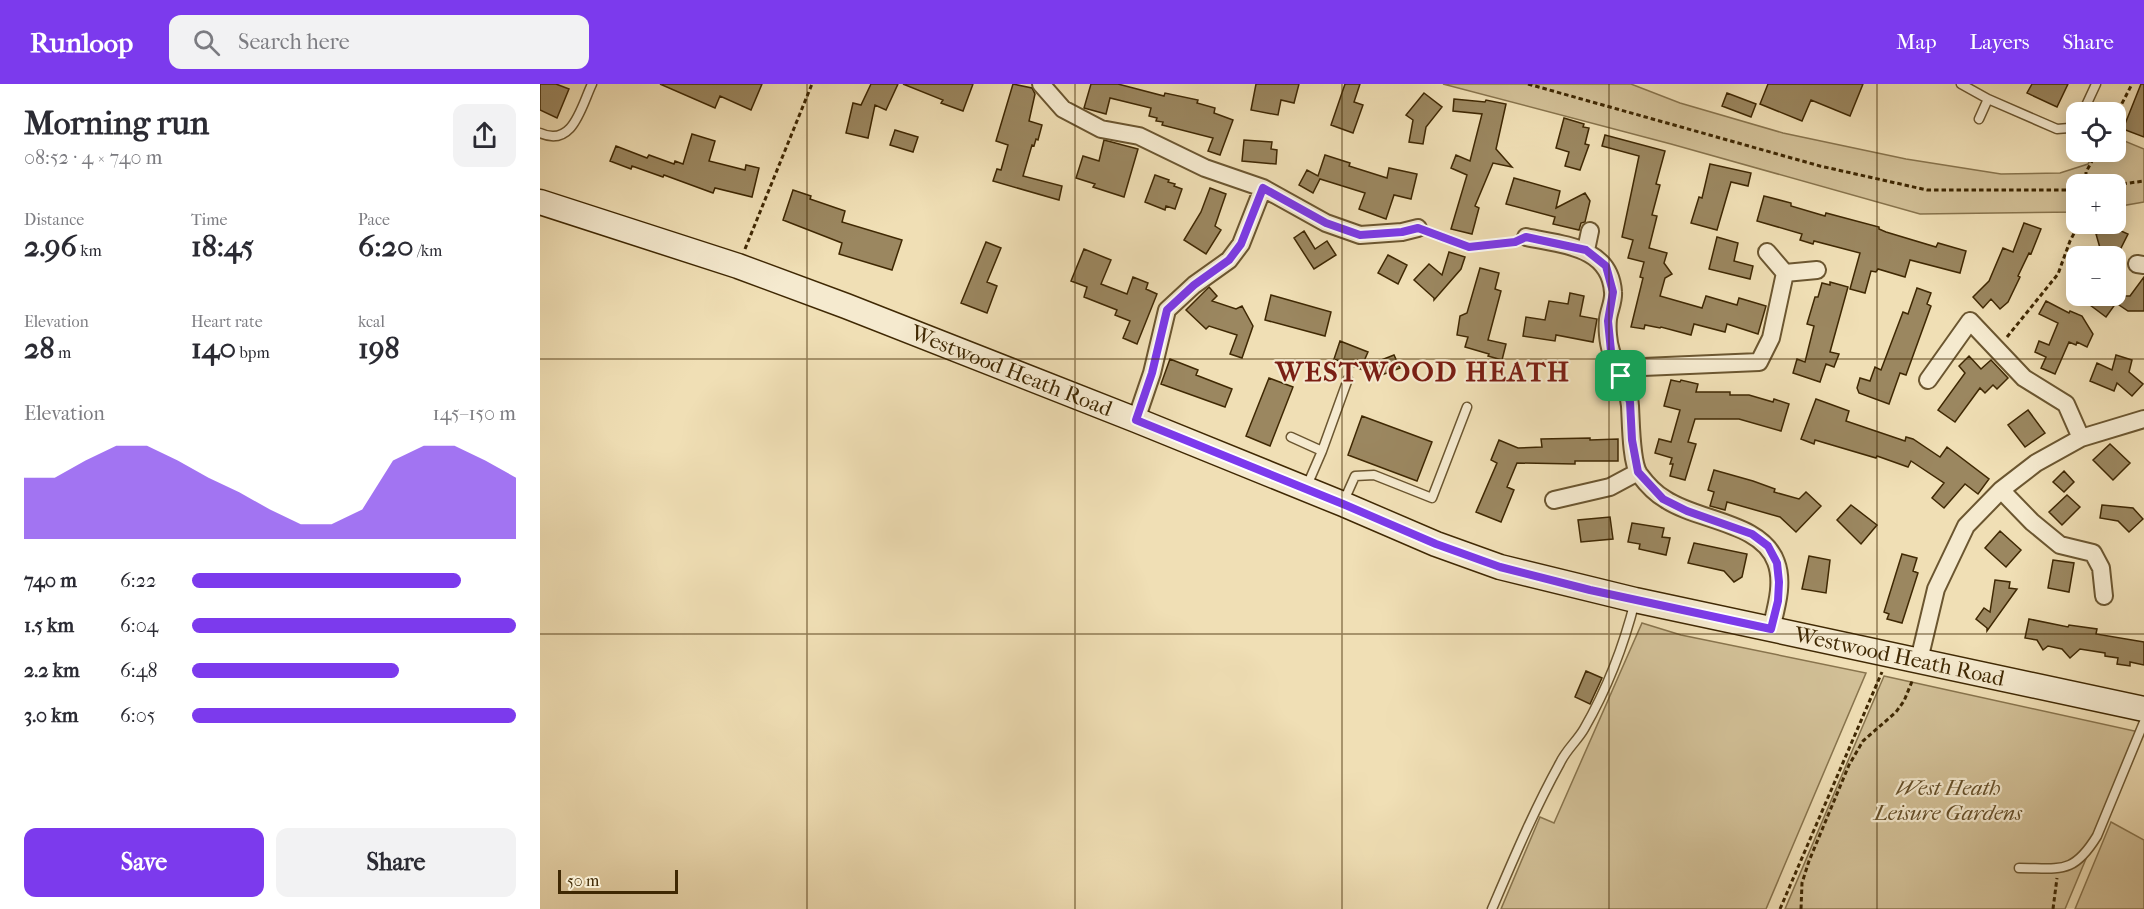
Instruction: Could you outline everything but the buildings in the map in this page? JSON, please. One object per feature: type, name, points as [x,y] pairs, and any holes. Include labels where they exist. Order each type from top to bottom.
[{"type":"street","points":[[1041,84],[1063,109],[1101,129],[1139,136],[1205,168],[1263,188],[1326,223],[1360,235],[1402,232],[1418,228]]},
{"type":"street","points":[[1136,420],[1152,373],[1167,310],[1194,285],[1229,260],[1241,244],[1263,188]]},
{"type":"street","name":"Westwood Heath Road","points":[[540,202],[738,266],[968,353],[1343,504],[1436,544],[1500,567],[1635,600],[1889,654],[1917,668],[2144,709]]},
{"type":"street","points":[[1586,250],[1590,231]]},
{"type":"street","points":[[1526,237],[1586,250],[1606,266],[1613,292],[1608,321],[1611,351],[1630,402],[1632,440],[1638,472],[1663,499],[1687,511],[1752,534],[1768,546],[1777,563],[1779,582],[1778,601],[1771,629]]},
{"type":"street","points":[[1767,252],[1785,273]]},
{"type":"street","points":[[1785,273],[1816,270]]},
{"type":"street","points":[[1621,376],[1643,367],[1759,362],[1772,338],[1785,273]]},
{"type":"street","points":[[1928,380],[1970,321],[2024,378],[2066,404],[2081,438]]},
{"type":"street","points":[[1917,668],[1936,589],[1966,526],[2001,490],[2036,463],[2081,438],[2144,419]]},
{"type":"street","points":[[1554,500],[1610,487],[1638,472]]},
{"type":"street","points":[[2001,490],[2032,522],[2060,545],[2093,553],[2101,568],[2104,596]]},
{"type":"lane","points":[[540,134],[558,138],[570,132],[592,84]]},
{"type":"lane","points":[[1960,84],[1988,99],[2057,129],[2066,128]]},
{"type":"lane","points":[[2088,102],[2096,84]]},
{"type":"lane","points":[[1979,119],[1988,99]]},
{"type":"lane","points":[[1306,489],[1348,379]]},
{"type":"lane","points":[[1343,504],[1355,476],[1374,475],[1432,498],[1467,407]]},
{"type":"lane","points":[[1291,437],[1322,451]]},
{"type":"lane","points":[[1492,909],[1537,807],[1562,759],[1594,711],[1620,650],[1635,600]]},
{"type":"lane","points":[[2019,868],[2061,868],[2076,863],[2087,852],[2097,836],[2144,722]]},
{"type":"path","points":[[738,266],[812,84]]},
{"type":"path","points":[[1528,84],[1820,166],[1927,190],[2066,190]]},
{"type":"path","points":[[2123,102],[2132,84]]},
{"type":"path","points":[[2126,183],[2144,181]]},
{"type":"path","points":[[1418,228],[1469,247],[1515,242],[1526,237]]},
{"type":"path","points":[[1997,348],[2058,274],[2074,234]]},
{"type":"path","points":[[1780,909],[1889,654]]},
{"type":"path","points":[[1801,909],[1802,883],[1809,861],[1849,765],[1863,741],[1896,712],[1904,701],[1917,668]]},
{"type":"path","points":[[2053,909],[2061,868]]},
{"type":"green space","points":[[1443,84],[1631,84],[1680,103],[1783,133],[1906,159],[2001,174],[2060,173],[2089,162],[2126,162],[2126,142],[2144,149],[2144,202],[2126,205],[2126,174],[2066,174],[2066,212],[1920,214],[1671,144]]},
{"type":"green space","points":[[1642,623],[1681,635],[1866,673],[1766,909],[1501,909],[1540,817],[1554,823]]},
{"type":"green space","name":"West Heath Leisure Gardens","points":[[1884,676],[2139,732],[2065,909],[1785,909]]},
{"type":"green space","points":[[2111,822],[2144,840],[2144,909],[2075,909]]},
{"type":"district","name":"WESTWOOD HEATH","points":[[1423,371]]},
{"type":"route","points":[[1263,188],[1326,223],[1360,235],[1402,232],[1418,228],[1469,247],[1515,242],[1526,237],[1586,250],[1606,266],[1613,292],[1608,321],[1611,351],[1621,376],[1630,402],[1632,440],[1638,472],[1663,499],[1687,511],[1752,534],[1768,546],[1777,563],[1779,582],[1778,601],[1771,629],[1590,590],[1500,567],[1436,544],[1136,420],[1152,373],[1167,310],[1194,285],[1229,260],[1241,244],[1263,188]]}]
